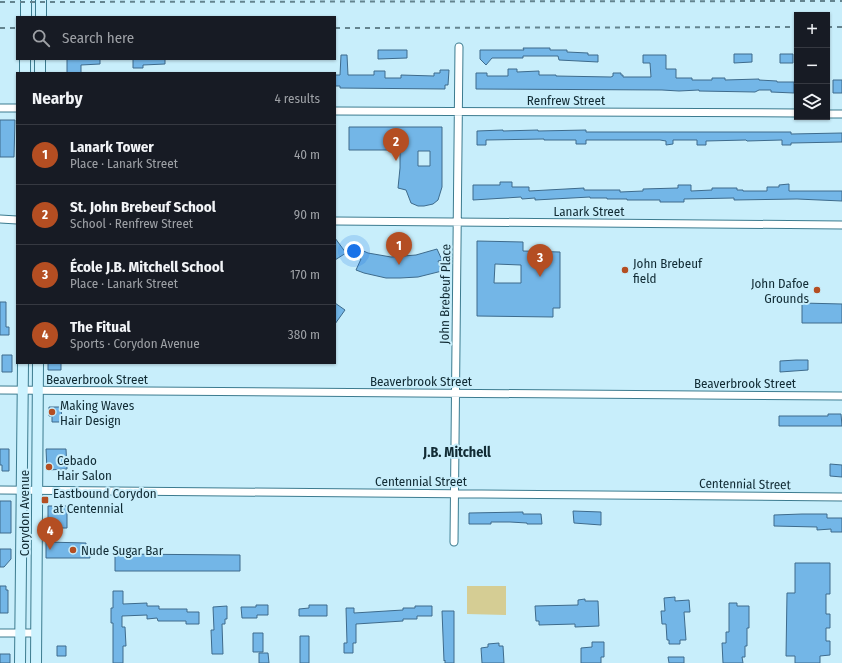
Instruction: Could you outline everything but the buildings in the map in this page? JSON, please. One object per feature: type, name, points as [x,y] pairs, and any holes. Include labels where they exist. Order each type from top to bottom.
[{"type":"main road","points":[[26,0],[26,16]]},
{"type":"main road","points":[[41,0],[41,16]]},
{"type":"main road","points":[[25,60],[25,72]]},
{"type":"main road","points":[[40,60],[40,72]]},
{"type":"main road","name":"Corydon Avenue","points":[[20,663],[23,364]]},
{"type":"main road","name":"Corydon Avenue","points":[[36,663],[38,364]]},
{"type":"street","name":"John Brebeuf Place","points":[[454,542],[459,47]]},
{"type":"street","points":[[0,108],[16,108]]},
{"type":"street","name":"Renfrew Street","points":[[336,111],[794,113]]},
{"type":"street","points":[[830,114],[842,114]]},
{"type":"street","points":[[0,220],[16,220]]},
{"type":"street","name":"Lanark Street","points":[[336,221],[842,225]]},
{"type":"street","name":"Beaverbrook Street","points":[[0,390],[842,396]]},
{"type":"street","name":"Centennial Street","points":[[0,490],[842,497]]},
{"type":"street","points":[[0,633],[36,633]]},
{"type":"shaded area","points":[[467,586],[506,586],[506,615],[467,614]]},
{"type":"railway","points":[[0,2],[842,1]]},
{"type":"railway","points":[[336,28],[794,27]]},
{"type":"railway","points":[[830,27],[842,27]]},
{"type":"railway","points":[[0,28],[16,28]]},
{"type":"place","name":"St. John Brebeuf School","points":[[396,161]]},
{"type":"place","name":"Lanark Tower","points":[[399,265]]},
{"type":"place","name":"John Brebeuf field","points":[[625,270]]},
{"type":"place","name":"École J.B. Mitchell School","points":[[540,277]]},
{"type":"place","name":"John Dafoe Grounds","points":[[817,290]]},
{"type":"place","name":"Making Waves Hair Design","points":[[52,412]]},
{"type":"place","name":"Cebado Hair Salon","points":[[49,467]]},
{"type":"place","name":"Eastbound Corydon at Centennial","points":[[45,500]]},
{"type":"place","name":"The Fitual","points":[[50,550]]},
{"type":"place","name":"Nude Sugar Bar","points":[[73,550]]},
{"type":"district","name":"J.B. Mitchell","points":[[457,452]]}]
